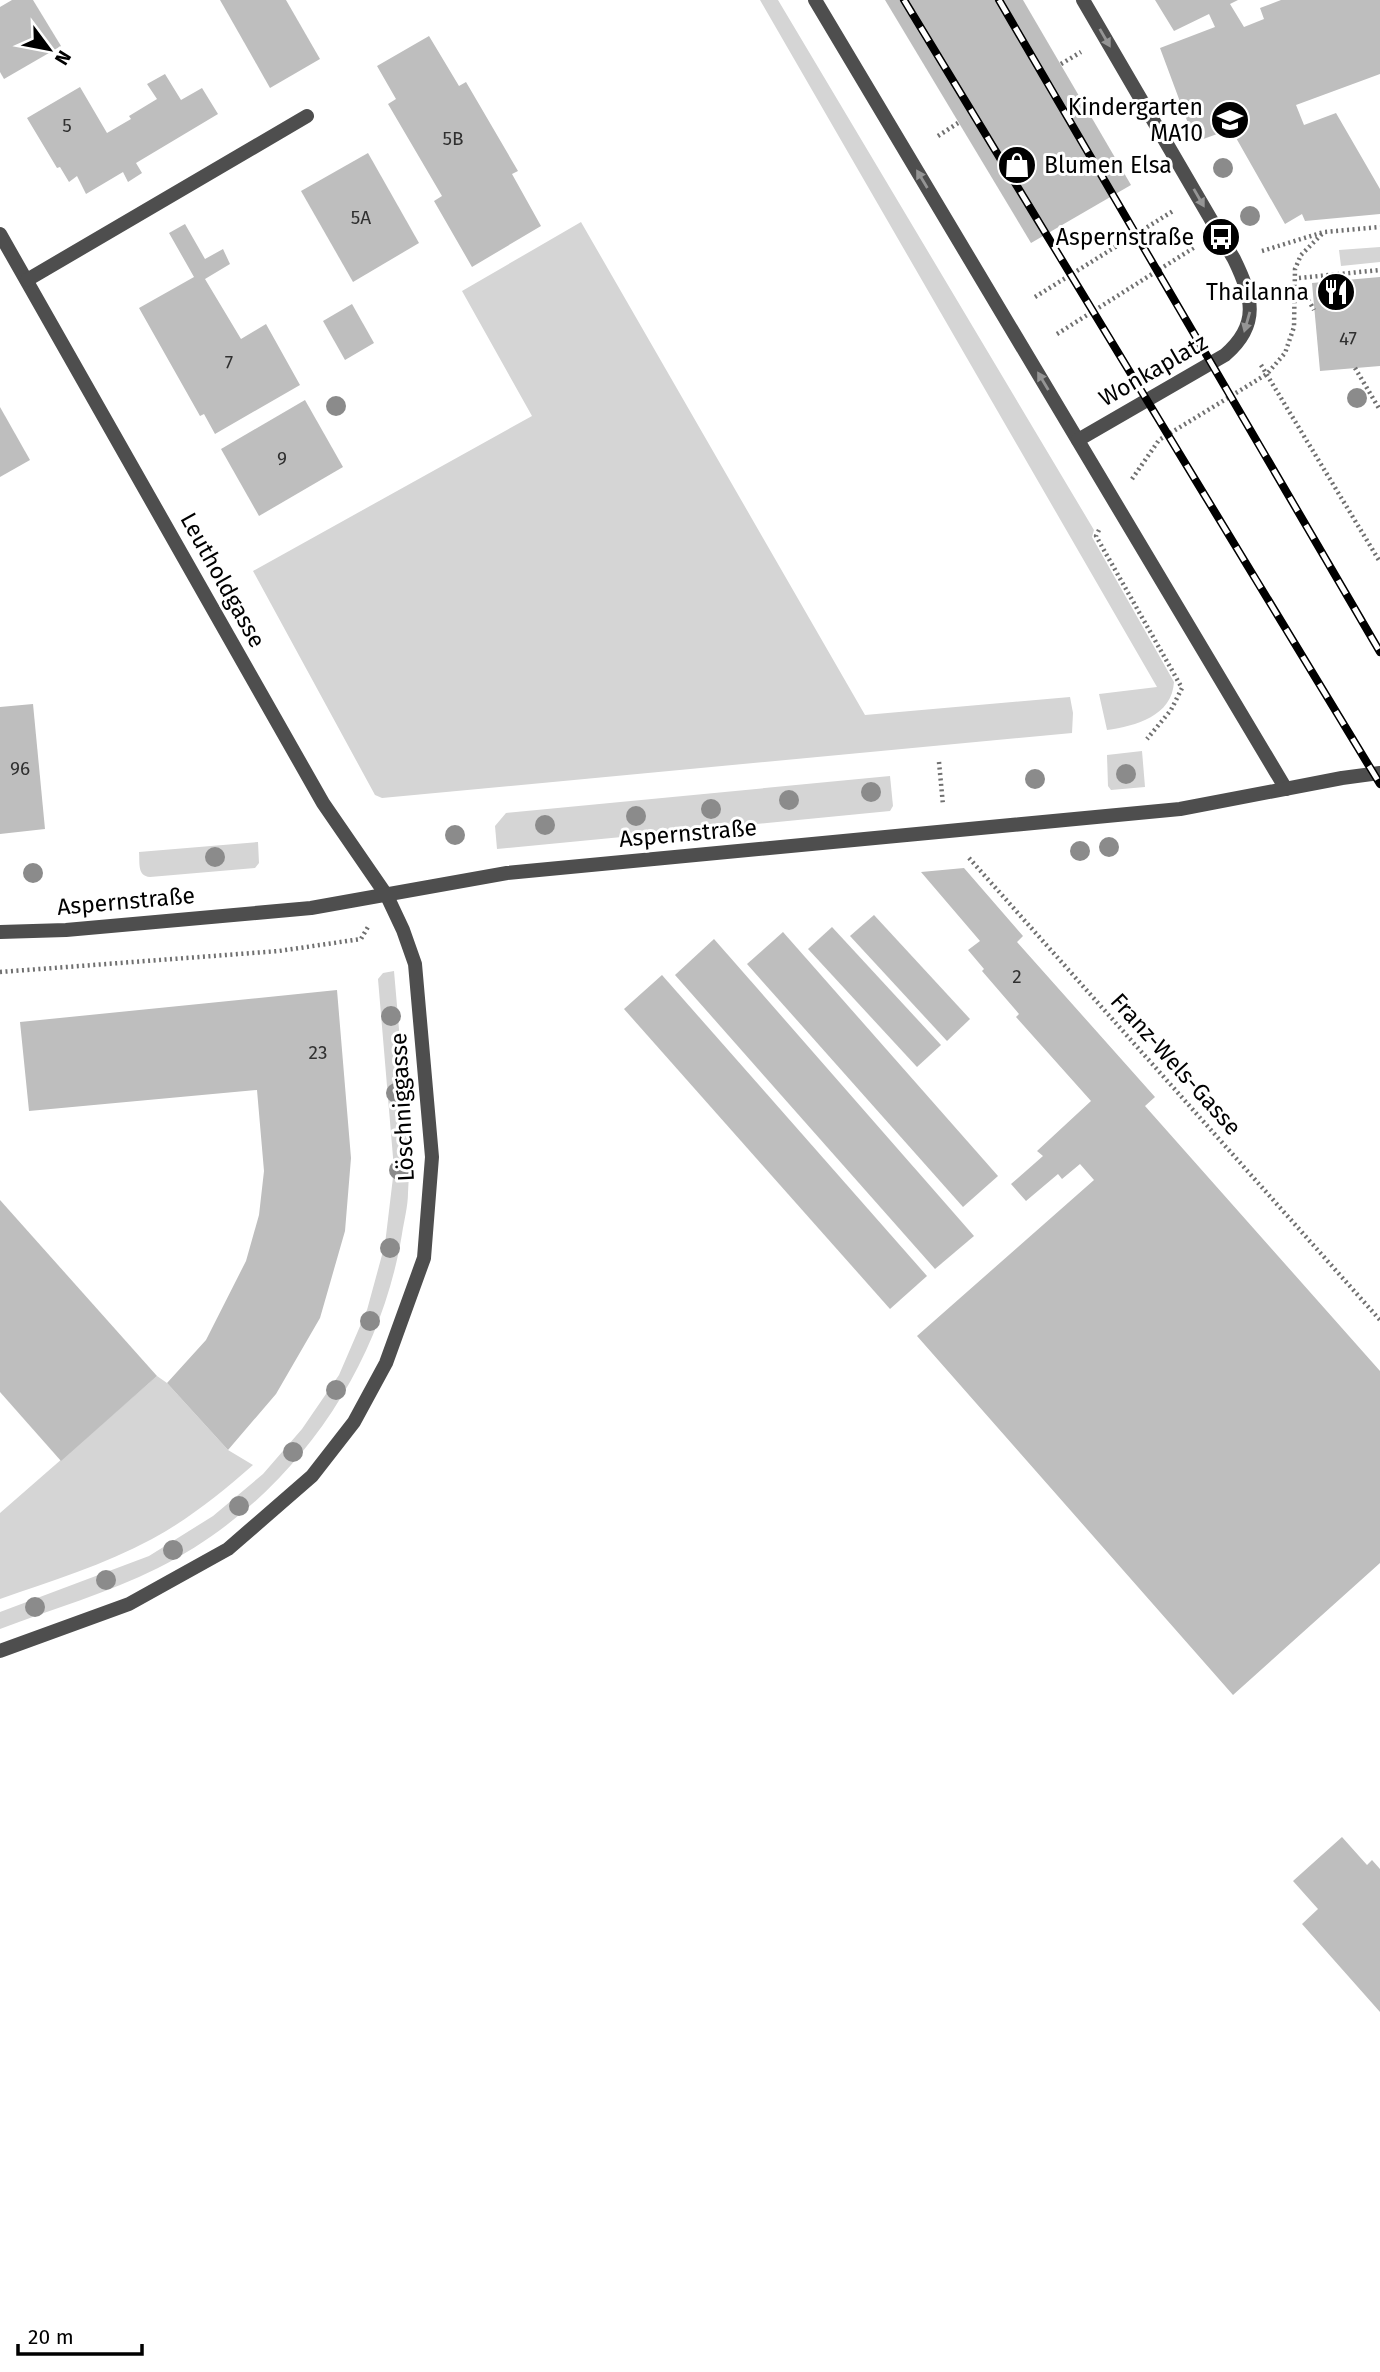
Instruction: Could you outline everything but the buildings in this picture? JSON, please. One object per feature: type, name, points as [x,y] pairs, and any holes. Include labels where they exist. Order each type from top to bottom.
[{"type":"street","points":[[815,0],[1286,789]]},
{"type":"street","name":"Wonkaplatz","points":[[1078,440],[1225,355],[1243,335],[1251,302],[1234,259],[1083,0]]},
{"type":"street","points":[[27,281],[307,116]]},
{"type":"street","name":"Leutholdgasse","points":[[0,234],[323,803],[387,896]]},
{"type":"street","name":"Aspernstraße","points":[[0,932],[66,930],[311,908],[507,873],[1180,809],[1380,773]]},
{"type":"street","name":"Löschniggasse","points":[[0,1651],[129,1604],[228,1549],[312,1476],[354,1422],[386,1363],[424,1258],[432,1157],[415,964],[404,930],[387,896]]},
{"type":"path","points":[[1060,64],[1082,52]]},
{"type":"path","points":[[937,136],[958,123]]},
{"type":"path","points":[[1035,297],[1174,211]]},
{"type":"path","points":[[1256,253],[1325,232],[1380,227]]},
{"type":"path","points":[[1057,334],[1195,247]]},
{"type":"path","points":[[1298,278],[1380,270]]},
{"type":"path","points":[[1303,289],[1314,310]]},
{"type":"path","points":[[1261,365],[1380,562]]},
{"type":"path","points":[[1354,368],[1380,410]]},
{"type":"path","points":[[1116,503],[1096,536],[1182,688],[1171,710],[1147,739]]},
{"type":"path","points":[[939,762],[946,832]]},
{"type":"path","name":"Franz-Wels-Gasse","points":[[946,832],[1380,1320]]},
{"type":"path","points":[[0,972],[279,951],[361,939]]},
{"type":"shaded area","points":[[760,0],[778,0],[1094,530],[1092,537],[1174,682],[1167,703],[1151,717],[1129,726],[1107,730],[1099,694],[1157,687]]},
{"type":"shaded area","points":[[581,222],[865,715],[1070,697],[1073,713],[1072,733],[382,798],[375,795],[253,571],[532,416],[462,291]]},
{"type":"shaded area","points":[[1380,247],[1380,262],[1341,266],[1339,250]]},
{"type":"shaded area","points":[[1142,751],[1145,787],[1111,790],[1108,786],[1107,755]]},
{"type":"shaded area","points":[[890,776],[893,806],[890,811],[497,849],[495,826],[506,813]]},
{"type":"shaded area","points":[[258,842],[259,863],[255,868],[150,877],[143,874],[140,868],[139,852]]},
{"type":"shaded area","points":[[394,971],[408,1150],[407,1203],[390,1286],[372,1337],[348,1385],[319,1430],[285,1471],[247,1509],[204,1541],[139,1577],[0,1629],[0,1612],[149,1556],[213,1516],[263,1474],[302,1429],[339,1375],[367,1310],[385,1244],[394,1169],[378,979],[383,973]]},
{"type":"shaded area","points":[[157,1376],[167,1383],[228,1450],[253,1465],[204,1505],[152,1539],[96,1565],[0,1599],[0,1513]]},
{"type":"railway","points":[[904,0],[1380,784]]},
{"type":"railway","points":[[999,0],[1380,652]]},
{"type":"place","name":"Kindergarten MA10","points":[[1230,120]]},
{"type":"place","name":"Blumen Elsa","points":[[1017,165]]},
{"type":"place","name":"Aspernstraße","points":[[1221,237]]},
{"type":"place","name":"Thailanna","points":[[1336,292]]}]
